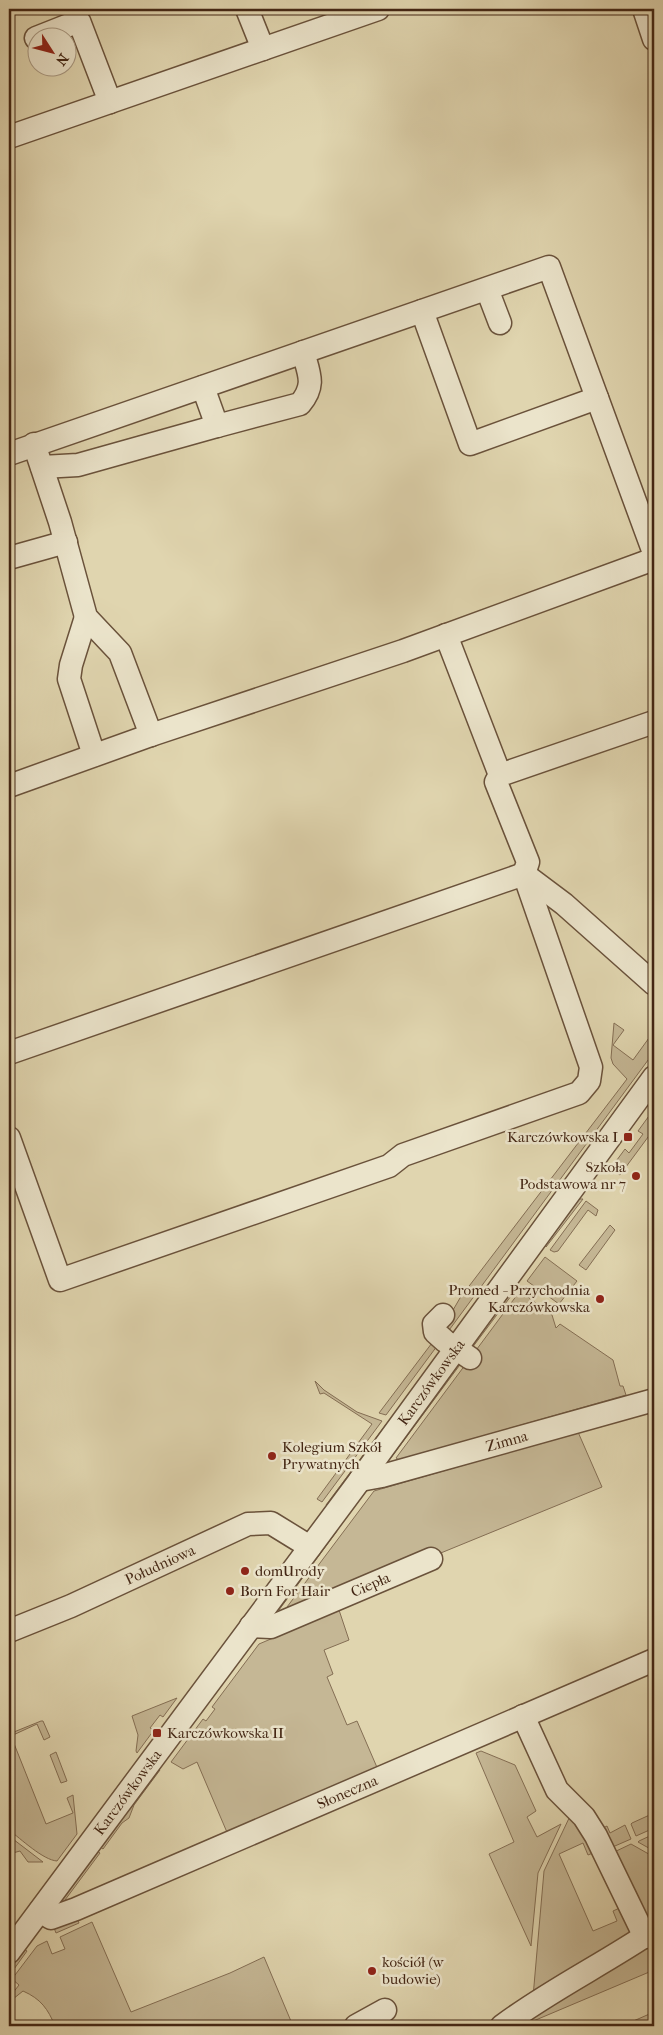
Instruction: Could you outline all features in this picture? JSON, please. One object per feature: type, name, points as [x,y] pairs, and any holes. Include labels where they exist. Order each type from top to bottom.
[{"type":"street","points":[[248,9],[263,49]]},
{"type":"street","points":[[9,137],[378,9]]},
{"type":"street","points":[[644,9],[654,39]]},
{"type":"street","points":[[61,28],[79,21],[110,102]]},
{"type":"street","points":[[9,454],[549,267],[654,553]]},
{"type":"street","points":[[487,289],[500,323]]},
{"type":"street","points":[[422,311],[470,444],[597,398]]},
{"type":"street","points":[[42,467],[78,465],[300,404],[309,394],[311,381],[302,352]]},
{"type":"street","points":[[203,386],[217,426]]},
{"type":"street","points":[[110,418],[124,453]]},
{"type":"street","points":[[65,434],[78,465]]},
{"type":"street","points":[[34,444],[66,542],[86,617],[120,653],[151,735]]},
{"type":"street","points":[[9,558],[66,542]]},
{"type":"street","points":[[9,786],[151,735],[446,635],[654,559]]},
{"type":"street","points":[[86,617],[71,665],[69,679],[94,755]]},
{"type":"street","points":[[446,635],[500,775]]},
{"type":"street","points":[[9,1138],[60,1280],[389,1166],[403,1154],[579,1093],[589,1081],[591,1067],[524,874],[528,862],[496,782],[500,775],[654,722]]},
{"type":"street","points":[[524,874],[564,904],[654,984]]},
{"type":"street","points":[[9,1053],[524,874]]},
{"type":"street","name":"Karczówkowska","points":[[9,1952],[360,1480],[463,1353],[654,1077]]},
{"type":"street","points":[[443,1315],[434,1324],[435,1332],[463,1353]]},
{"type":"street","name":"Zimna","points":[[360,1480],[382,1476],[654,1400]]},
{"type":"street","name":"Południowa","points":[[9,1631],[71,1606],[248,1524],[271,1523],[310,1547]]},
{"type":"street","name":"Ciepła","points":[[251,1626],[271,1627],[431,1559]]},
{"type":"street","name":"Słoneczna","points":[[40,1911],[51,1918],[76,1909],[654,1660]]},
{"type":"street","points":[[502,2026],[528,2006],[649,1934],[584,1817],[557,1790],[523,1716]]},
{"type":"street","points":[[356,2026],[386,2010]]},
{"type":"shaded area","points":[[614,1023],[624,1030],[613,1045],[633,1060],[654,1031],[654,1052],[444,1337],[449,1317],[460,1298],[627,1079],[613,1064],[611,1058]]},
{"type":"shaded area","points":[[654,1109],[654,1129],[620,1175],[611,1168],[625,1149],[629,1153],[643,1134],[638,1131]]},
{"type":"shaded area","points":[[577,1199],[583,1199],[546,1247],[545,1242]]},
{"type":"shaded area","points":[[586,1201],[598,1210],[596,1216],[588,1210],[558,1251],[550,1250]]},
{"type":"shaded area","points":[[610,1225],[615,1230],[586,1270],[579,1265]]},
{"type":"shaded area","points":[[545,1257],[577,1281],[559,1304],[527,1281]]},
{"type":"shaded area","points":[[513,1286],[517,1288],[469,1352],[467,1347]]},
{"type":"shaded area","points":[[520,1291],[552,1315],[556,1328],[560,1324],[613,1360],[620,1386],[623,1386],[626,1395],[399,1460],[396,1458]]},
{"type":"shaded area","points":[[435,1339],[440,1342],[386,1415],[379,1413]]},
{"type":"shaded area","points":[[460,1358],[465,1358],[390,1459],[391,1453]]},
{"type":"shaded area","points":[[315,1381],[324,1390],[357,1412],[382,1421],[322,1502],[317,1499],[372,1424],[324,1393],[320,1394]]},
{"type":"shaded area","points":[[387,1423],[388,1427],[329,1505],[326,1505]]},
{"type":"shaded area","points":[[578,1432],[602,1487],[431,1557],[284,1611],[374,1491]]},
{"type":"shaded area","points":[[333,1529],[337,1531],[279,1610],[278,1607]]},
{"type":"shaded area","points":[[339,1610],[349,1640],[324,1650],[333,1674],[327,1677],[347,1725],[357,1721],[379,1772],[229,1837],[197,1762],[183,1769],[171,1762],[203,1719],[206,1721],[215,1709],[212,1707],[259,1644]]},
{"type":"shaded area","points":[[177,1698],[163,1717],[160,1715],[150,1728],[154,1730],[137,1753],[138,1735],[132,1716]]},
{"type":"shaded area","points":[[43,1721],[50,1737],[44,1740],[37,1724],[11,1736],[46,1824],[73,1813],[67,1798],[73,1795],[77,1834],[57,1861],[45,1857],[9,1830],[9,1734]]},
{"type":"shaded area","points":[[481,1751],[515,1765],[536,1811],[527,1817],[537,1837],[561,1824],[538,1873],[531,1946],[489,1854],[514,1842],[476,1753]]},
{"type":"shaded area","points":[[56,1752],[67,1781],[61,1783],[50,1755]]},
{"type":"shaded area","points":[[158,1769],[160,1770],[134,1805],[129,1818],[122,1823],[103,1849],[99,1846]]},
{"type":"shaded area","points":[[654,1813],[654,1828],[636,1836],[631,1824]]},
{"type":"shaded area","points":[[571,1814],[580,1821],[593,1853],[588,1855],[583,1843],[559,1854],[593,1931],[617,1921],[613,1911],[624,1906],[631,1923],[629,1933],[533,1997],[544,1871]]},
{"type":"shaded area","points":[[625,1825],[631,1839],[608,1849],[601,1829],[607,1826],[610,1833]]},
{"type":"shaded area","points":[[654,1834],[654,1851],[638,1842],[639,1841]]},
{"type":"shaded area","points":[[9,1836],[43,1862],[28,1862],[20,1851],[9,1854]]},
{"type":"shaded area","points":[[631,1844],[654,1857],[654,1917],[647,1916],[610,1854]]},
{"type":"shaded area","points":[[96,1850],[100,1853],[62,1904],[60,1903]]},
{"type":"shaded area","points":[[77,1918],[79,1923],[56,1933],[54,1928]]},
{"type":"shaded area","points":[[92,1922],[131,2012],[230,1973],[264,1957],[293,2026],[55,2026],[50,2014],[35,1997],[23,1991],[13,1999],[9,1999],[9,1992],[12,1994],[19,1985],[12,1979],[37,1946],[47,1941],[52,1954],[65,1949],[60,1937]]},
{"type":"shaded area","points":[[654,1941],[654,1970],[531,2022],[533,2026],[524,2026],[526,2019]]},
{"type":"shaded area","points":[[23,1948],[27,1951],[9,1976],[9,1967]]},
{"type":"shaded area","points":[[654,2012],[654,2026],[622,2026]]},
{"type":"place","name":"Karczówkowska I","points":[[628,1137]]},
{"type":"place","name":"Szkoła Podstawowa nr 7","points":[[636,1176]]},
{"type":"place","name":"Promed - Przychodnia Karczówkowska","points":[[600,1299]]},
{"type":"place","name":"Kolegium Szkół Prywatnych","points":[[272,1456]]},
{"type":"place","name":"domUrody","points":[[245,1571]]},
{"type":"place","name":"Born For Hair","points":[[230,1591]]},
{"type":"place","name":"Karczówkowska II","points":[[157,1733]]},
{"type":"place","name":"kościół (w budowie)","points":[[372,1971]]}]
